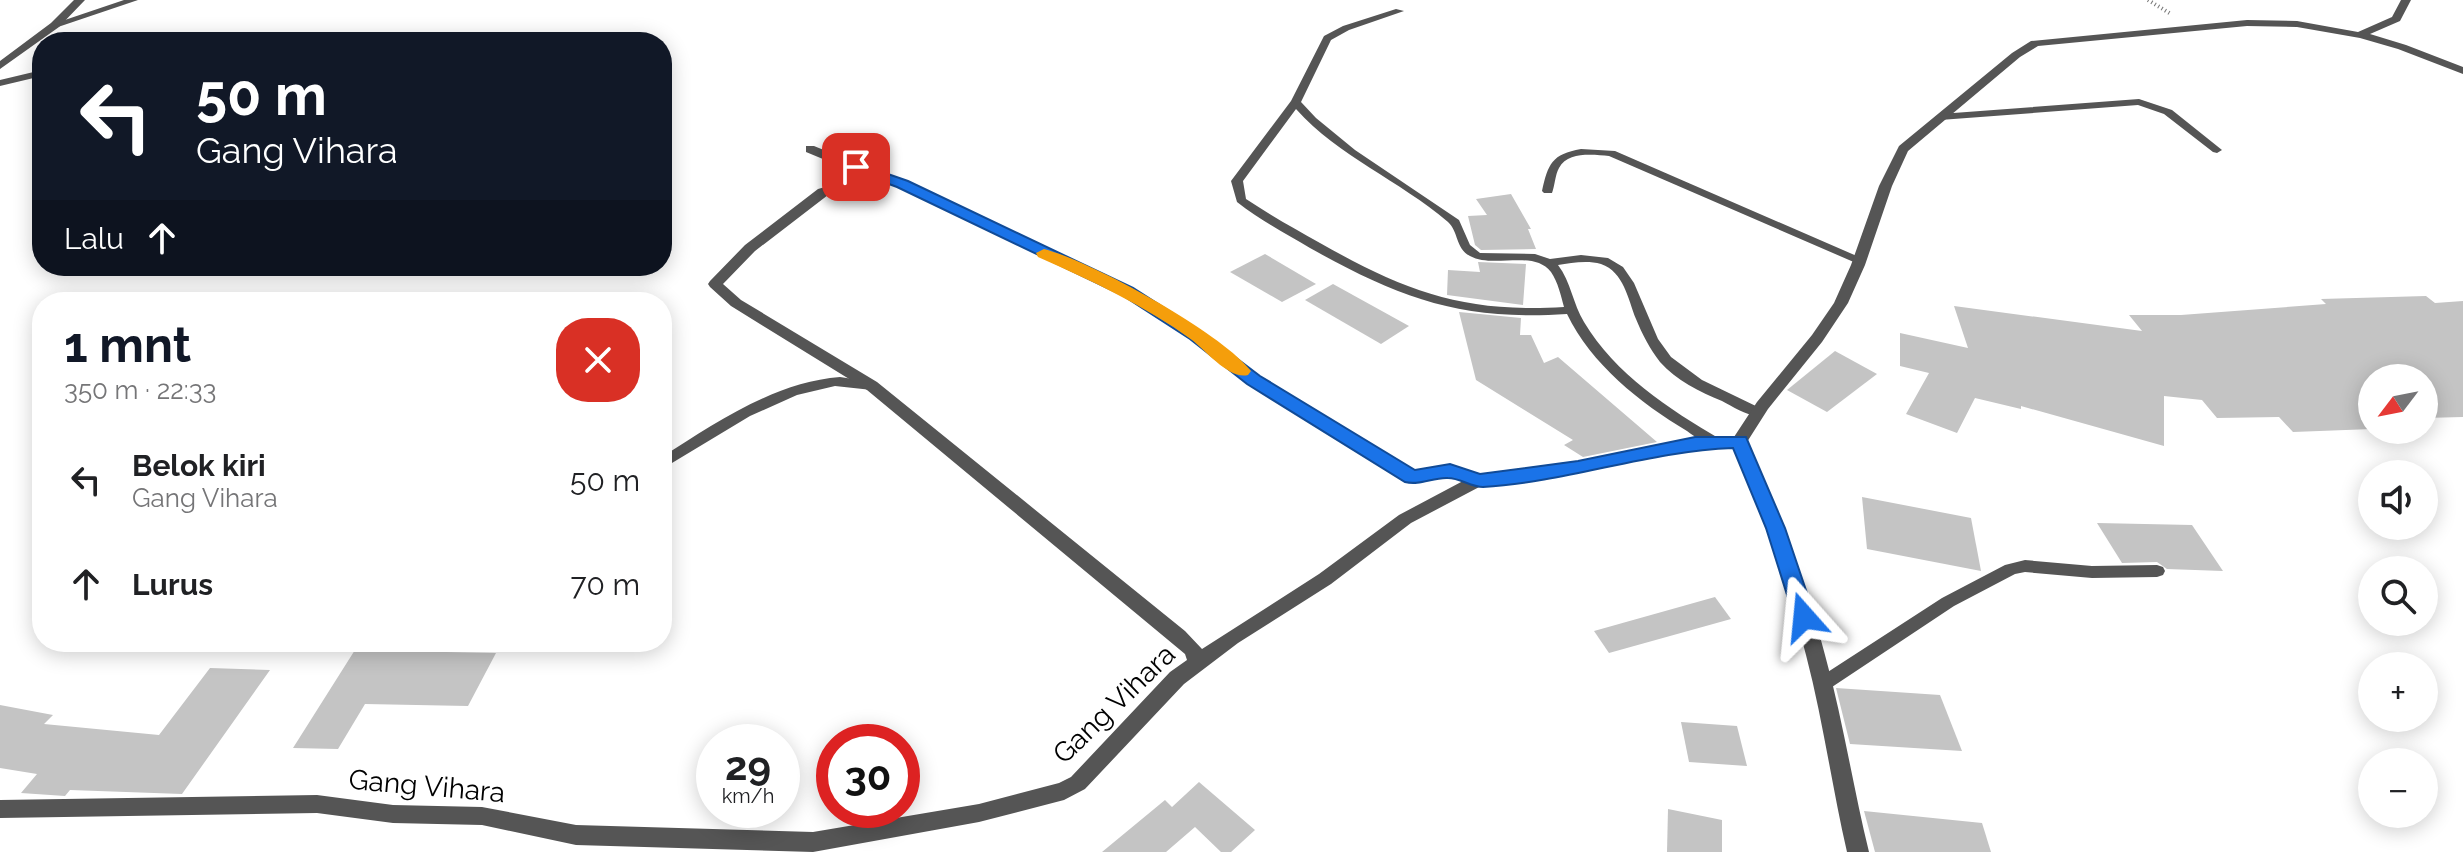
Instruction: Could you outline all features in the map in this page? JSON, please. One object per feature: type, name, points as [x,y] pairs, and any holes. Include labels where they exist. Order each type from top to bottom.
[{"type":"street","points":[[46,32],[80,0]]},
{"type":"street","points":[[2359,35],[2396,19],[2406,0]]},
{"type":"street","points":[[1858,852],[1823,684],[1775,528],[1739,442],[1757,412],[1841,303],[1893,167],[1903,149],[2023,50],[2043,41],[2247,23],[2297,24],[2359,35],[2402,47],[2463,71]]},
{"type":"street","points":[[0,66],[32,42]]},
{"type":"street","points":[[810,149],[903,184],[1127,292],[1196,335],[1254,380],[1412,477],[1450,471],[1479,480]]},
{"type":"street","points":[[876,176],[823,192],[750,248],[715,284],[736,303],[872,386],[1178,636],[1193,650],[1197,662]]},
{"type":"street","name":"Gang Vihara","points":[[0,809],[317,804],[393,814],[482,816],[576,835],[813,842],[979,813],[1064,791],[1094,769],[1150,704],[1197,662],[1325,579],[1405,519],[1479,480],[1578,467],[1695,443],[1739,442]]},
{"type":"lane","points":[[55,25],[133,0]]},
{"type":"lane","points":[[1399,11],[1330,35],[1324,42],[1296,102],[1237,181],[1241,200],[1321,250],[1412,295],[1439,304],[1488,312],[1534,314],[1570,310]]},
{"type":"lane","points":[[0,83],[32,75]]},
{"type":"lane","points":[[1296,102],[1324,130],[1455,222],[1461,230],[1463,244],[1472,253],[1547,263],[1577,256],[1607,263],[1620,271],[1635,291],[1645,329],[1669,362],[1709,390],[1757,412]]},
{"type":"lane","points":[[1940,117],[2139,102],[2168,112],[2217,150]]},
{"type":"lane","points":[[1548,191],[1555,165],[1561,160],[1591,151],[1611,153],[1860,260]]},
{"type":"lane","points":[[1547,263],[1557,273],[1570,310],[1606,362],[1637,392],[1715,442]]},
{"type":"lane","points":[[672,457],[712,431],[798,390],[836,382],[872,386]]},
{"type":"lane","points":[[1823,684],[1948,602],[2011,569],[2025,566],[2092,572],[2157,571]]},
{"type":"building","points":[[1511,194],[1531,229],[1528,229],[1536,249],[1481,250],[1475,245],[1468,216],[1487,215],[1476,199]]},
{"type":"building","points":[[1265,254],[1316,284],[1282,302],[1230,272]]},
{"type":"building","points":[[1478,262],[1526,264],[1523,305],[1447,295],[1448,270],[1480,272]]},
{"type":"building","points":[[1333,284],[1409,326],[1381,344],[1305,300]]},
{"type":"building","points":[[2426,296],[2435,303],[2463,301],[2463,417],[2438,418],[2438,364],[2358,364],[2358,430],[2293,432],[2279,417],[2217,418],[2202,400],[2164,396],[2164,446],[2021,406],[2021,409],[1975,398],[1957,433],[1906,414],[1929,373],[1900,366],[1900,333],[1968,348],[1954,306],[2142,331],[2129,315],[2181,315],[2326,304],[2321,299]]},
{"type":"building","points":[[1459,312],[1521,318],[1520,335],[1531,335],[1544,363],[1558,357],[1657,442],[1583,457],[1564,445],[1573,440],[1476,380]]},
{"type":"building","points":[[1835,351],[1877,374],[1827,412],[1787,390]]},
{"type":"building","points":[[1862,497],[1971,518],[1981,571],[1867,549]]},
{"type":"building","points":[[2097,523],[2192,525],[2223,571],[2167,569],[2157,562],[2122,563]]},
{"type":"building","points":[[1715,597],[1731,619],[1609,653],[1594,631]]},
{"type":"building","points":[[354,652],[496,653],[468,706],[365,704],[338,749],[293,748]]},
{"type":"building","points":[[210,668],[270,670],[182,794],[70,790],[65,796],[21,793],[37,774],[0,768],[0,705],[53,715],[44,724],[159,735]]},
{"type":"building","points":[[1836,688],[1940,695],[1962,751],[1850,744]]},
{"type":"building","points":[[1681,722],[1737,726],[1747,766],[1689,762]]},
{"type":"building","points":[[1199,782],[1255,830],[1231,852],[1221,852],[1195,827],[1166,852],[1102,852],[1165,800],[1172,807]]},
{"type":"building","points":[[1668,809],[1722,820],[1722,852],[1667,852]]},
{"type":"building","points":[[1864,811],[1982,823],[1991,852],[1875,852]]},
{"type":"slow traffic","points":[[1044,253],[1127,292],[1196,335],[1242,371]]},
{"type":"route","points":[[856,167],[903,184],[1127,292],[1196,335],[1254,380],[1412,477],[1450,471],[1479,480],[1578,467],[1695,443],[1739,442],[1775,528],[1804,617]]}]
